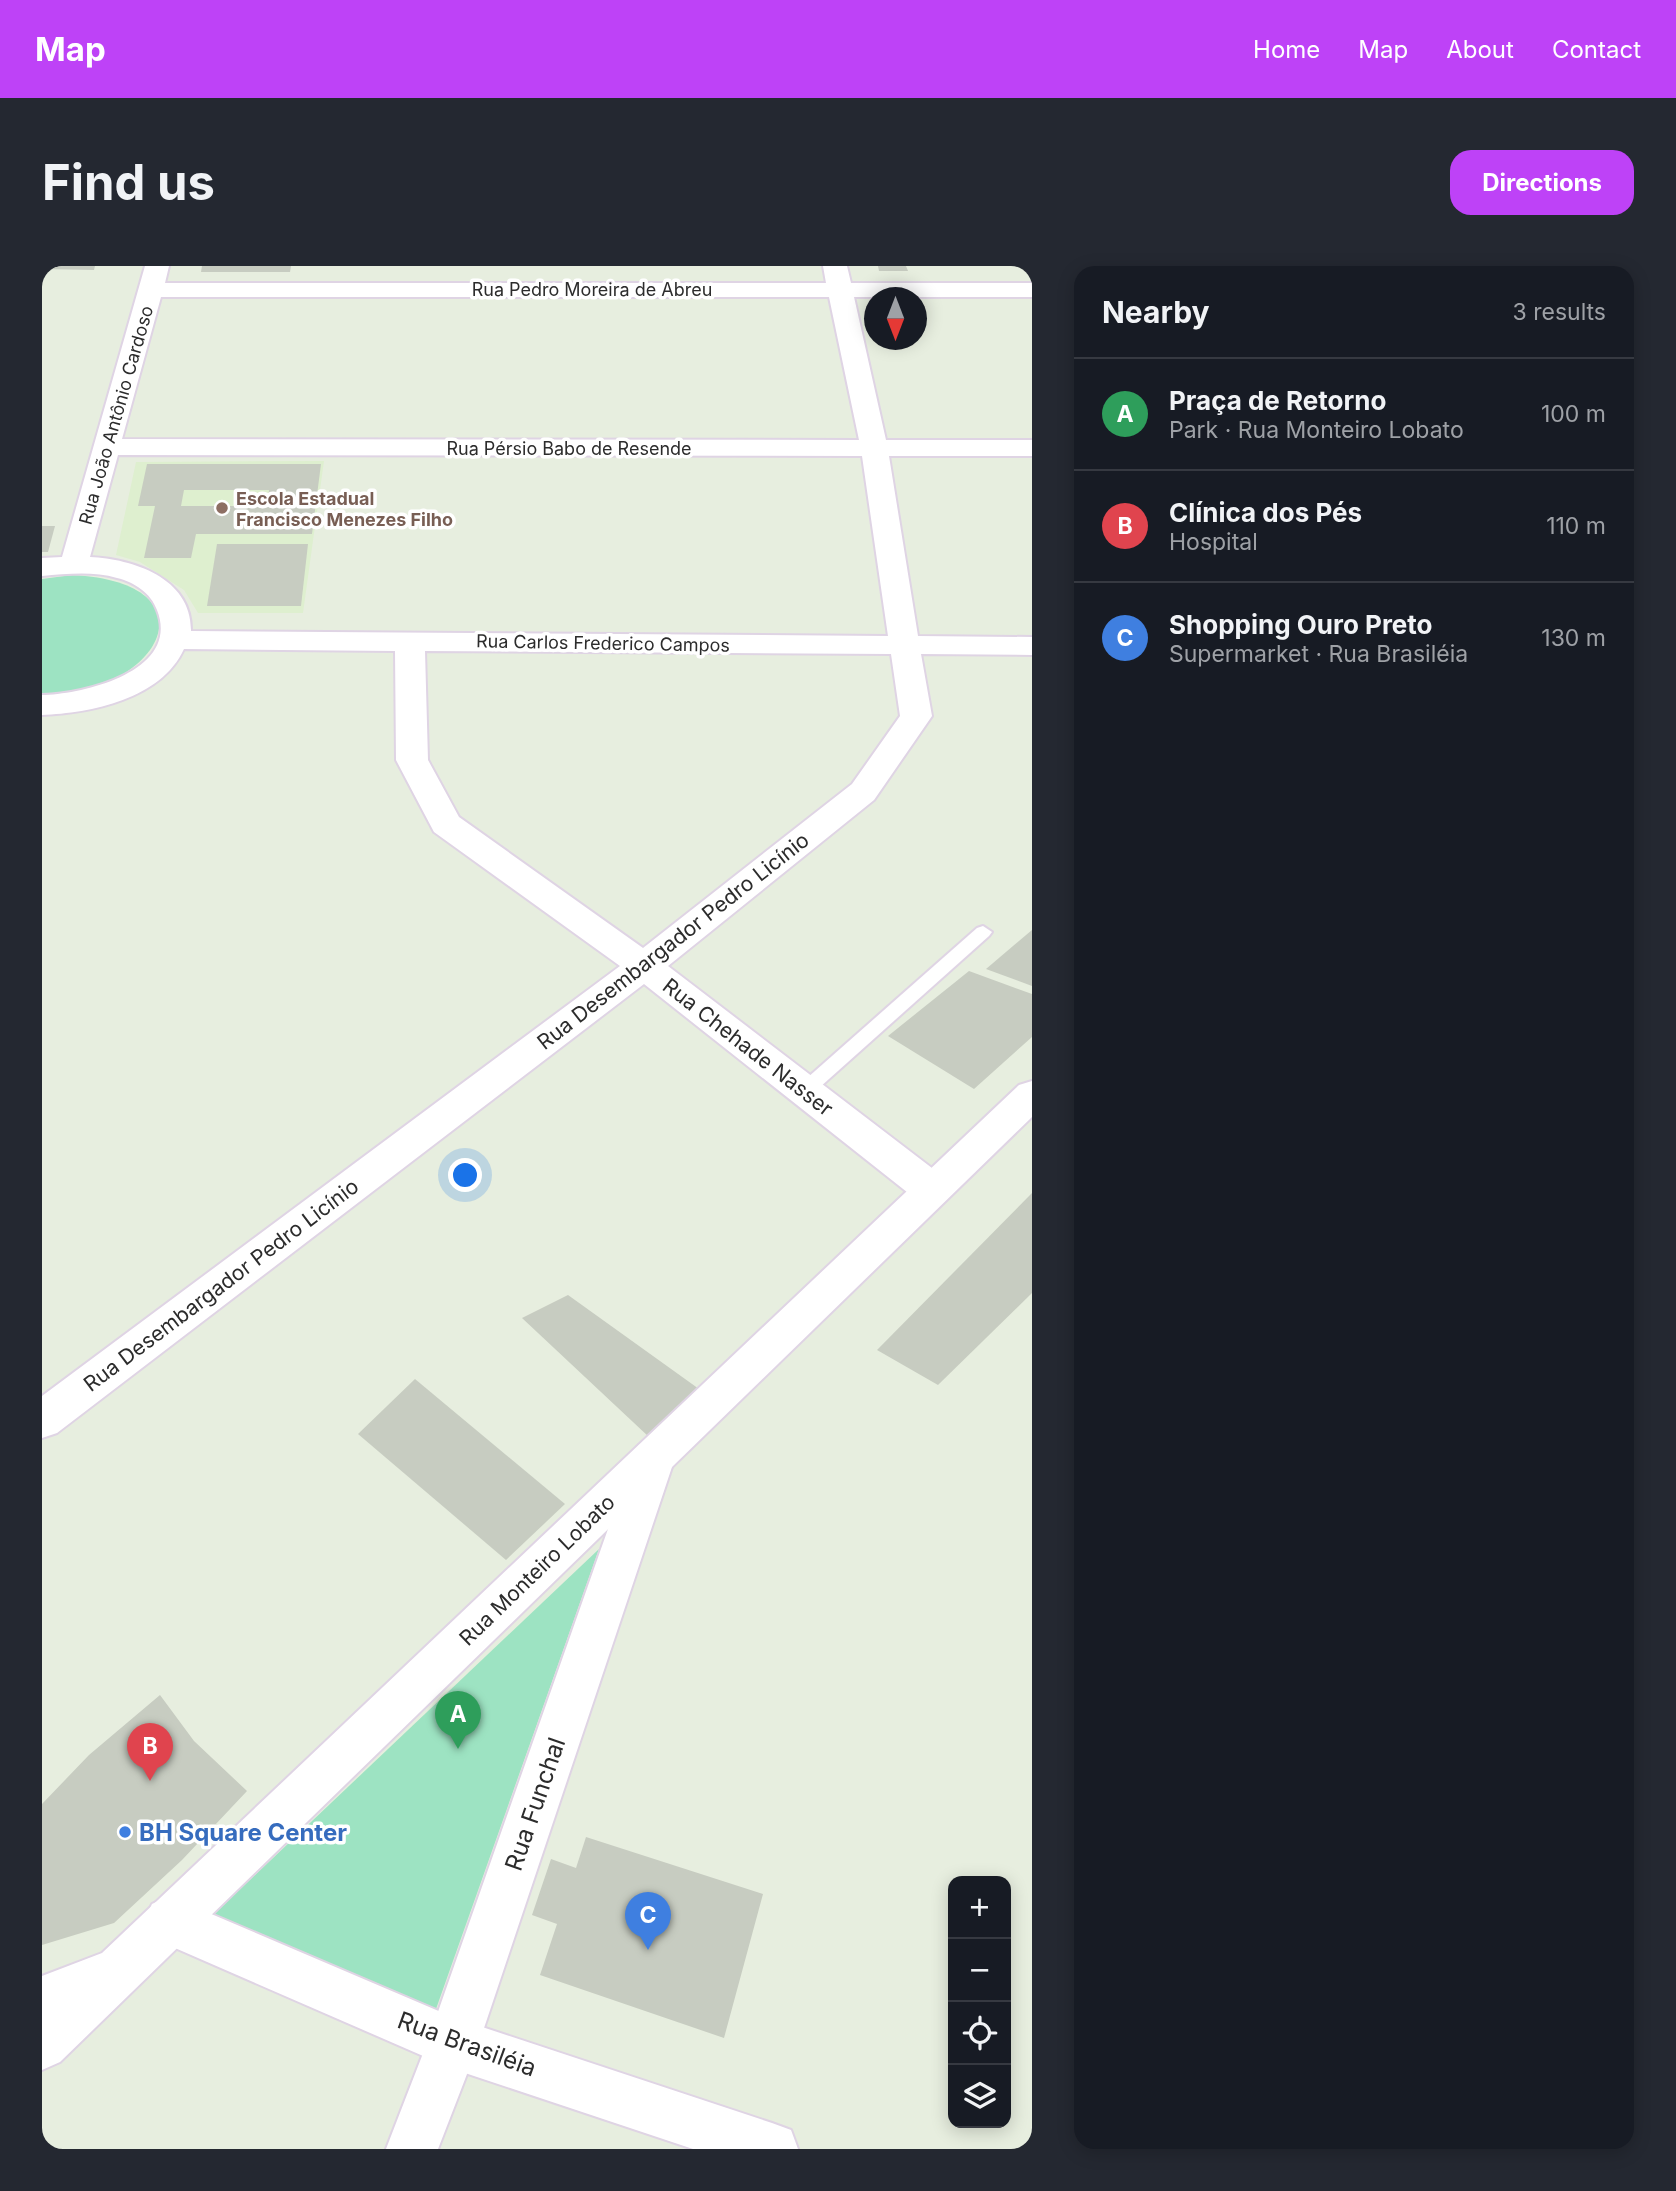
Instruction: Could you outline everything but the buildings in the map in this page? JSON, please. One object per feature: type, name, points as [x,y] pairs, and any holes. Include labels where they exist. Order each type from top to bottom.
[{"type":"street","name":"Rua Pedro Moreira de Abreu","points":[[154,278],[837,277],[1032,290]]},
{"type":"street","name":"Rua Desembargador Pedro Licínio","points":[[42,1420],[644,966],[863,792],[916,716],[874,448],[837,277]]},
{"type":"street","name":"Rua João Antônio Cardoso","points":[[74,564],[154,278]]},
{"type":"street","name":"Rua Pérsio Babo de Resende","points":[[106,447],[1032,448]]},
{"type":"street","points":[[42,567],[74,564],[111,568],[142,578],[165,595],[176,616],[174,640],[162,660],[141,678],[113,692],[43,710]]},
{"type":"street","name":"Rua Carlos Frederico Campos","points":[[174,640],[1032,646]]},
{"type":"street","name":"Rua Chehade Nasser","points":[[410,640],[412,760],[446,824],[644,966],[931,1189]]},
{"type":"street","name":"Rua Monteiro Lobato","points":[[42,2045],[931,1189],[1032,1095]]},
{"type":"street","name":"Rua Funchal","points":[[412,2149],[453,2043],[654,1458]]},
{"type":"street","name":"Rua Brasiléia","points":[[169,1921],[453,2043],[772,2149]]},
{"type":"street","points":[[42,2001],[118,1971]]},
{"type":"lane","points":[[804,1091],[983,932]]},
{"type":"shaded area","name":"Escola Estadual Francisco Menezes Filho","points":[[324,461],[303,613],[198,613],[184,590],[140,562],[116,555],[136,462]]},
{"type":"green space","points":[[72,575],[119,583],[147,598],[159,617],[156,639],[141,660],[116,678],[82,690],[42,693],[42,579]]},
{"type":"green space","points":[[599,1549],[425,2040],[177,1949]]},
{"type":"place","name":"Escola Estadual Francisco Menezes Filho","points":[[222,508]]},
{"type":"place","name":"Praça de Retorno","points":[[458,1749]]},
{"type":"place","name":"Clínica dos Pés","points":[[150,1781]]},
{"type":"place","name":"BH Square Center","points":[[125,1832]]},
{"type":"place","name":"Shopping Ouro Preto","points":[[648,1950]]}]
